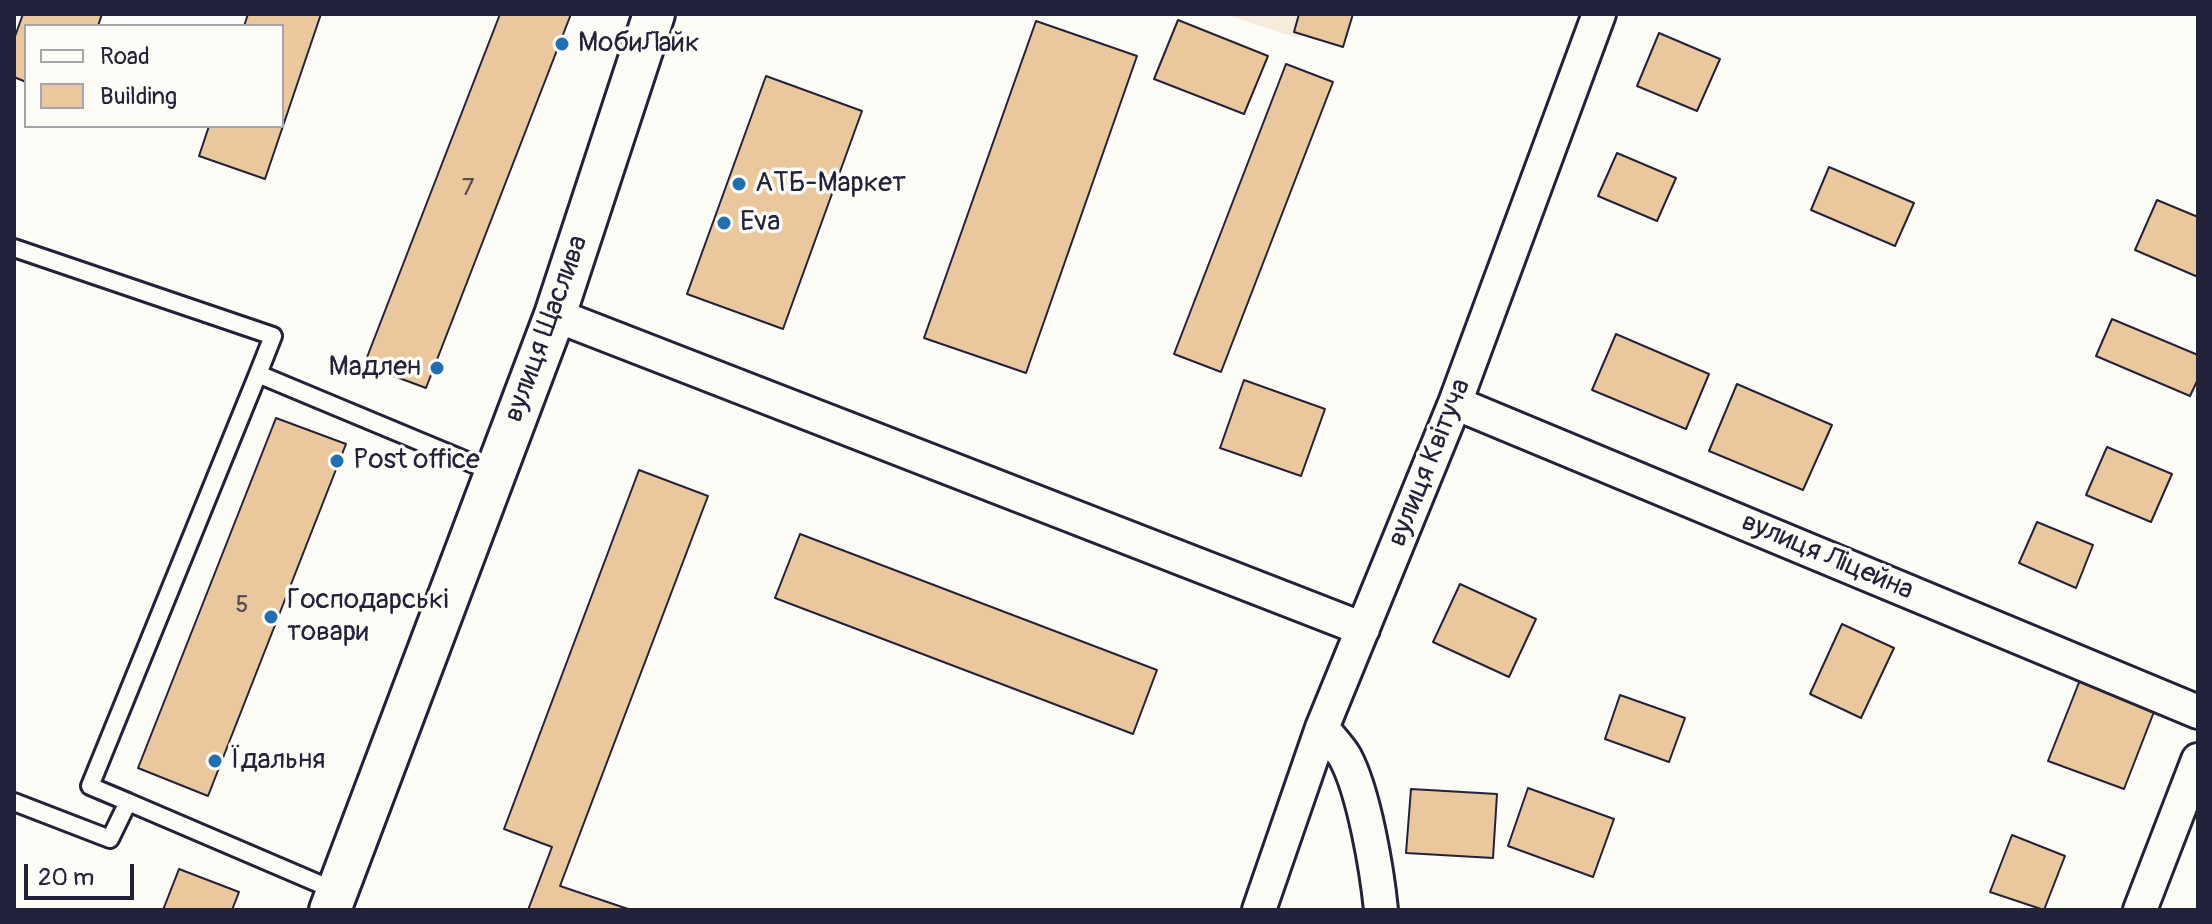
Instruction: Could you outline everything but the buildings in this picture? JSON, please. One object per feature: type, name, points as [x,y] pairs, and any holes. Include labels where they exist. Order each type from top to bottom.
[{"type":"street","name":"вулиця Щаслива","points":[[334,901],[493,472],[555,315],[654,14]]},
{"type":"street","name":"вулиця Квітуча","points":[[1259,910],[1322,728],[1455,403],[1599,14]]},
{"type":"street","points":[[555,315],[1363,629]]},
{"type":"street","name":"вулиця Ліцейна","points":[[1455,403],[2198,712]]},
{"type":"street","points":[[1322,728],[1345,758],[1357,792],[1378,879],[1381,910]]},
{"type":"street","points":[[2140,910],[2198,760]]},
{"type":"lane","points":[[14,248],[273,336],[90,786],[334,901]]},
{"type":"lane","points":[[258,374],[493,472]]},
{"type":"lane","points":[[14,802],[110,839],[128,802]]},
{"type":"shaded area","points":[[1224,14],[1305,14],[1297,38]]},
{"type":"place","name":"МобиЛайк","points":[[562,44]]},
{"type":"place","name":"АТБ-Маркет","points":[[739,184]]},
{"type":"place","name":"Eva","points":[[724,223]]},
{"type":"place","name":"Мадлен","points":[[437,368]]},
{"type":"place","name":"Post office","points":[[337,461]]},
{"type":"place","name":"Господарські товари","points":[[271,617]]},
{"type":"place","name":"Їдальня","points":[[215,761]]}]
